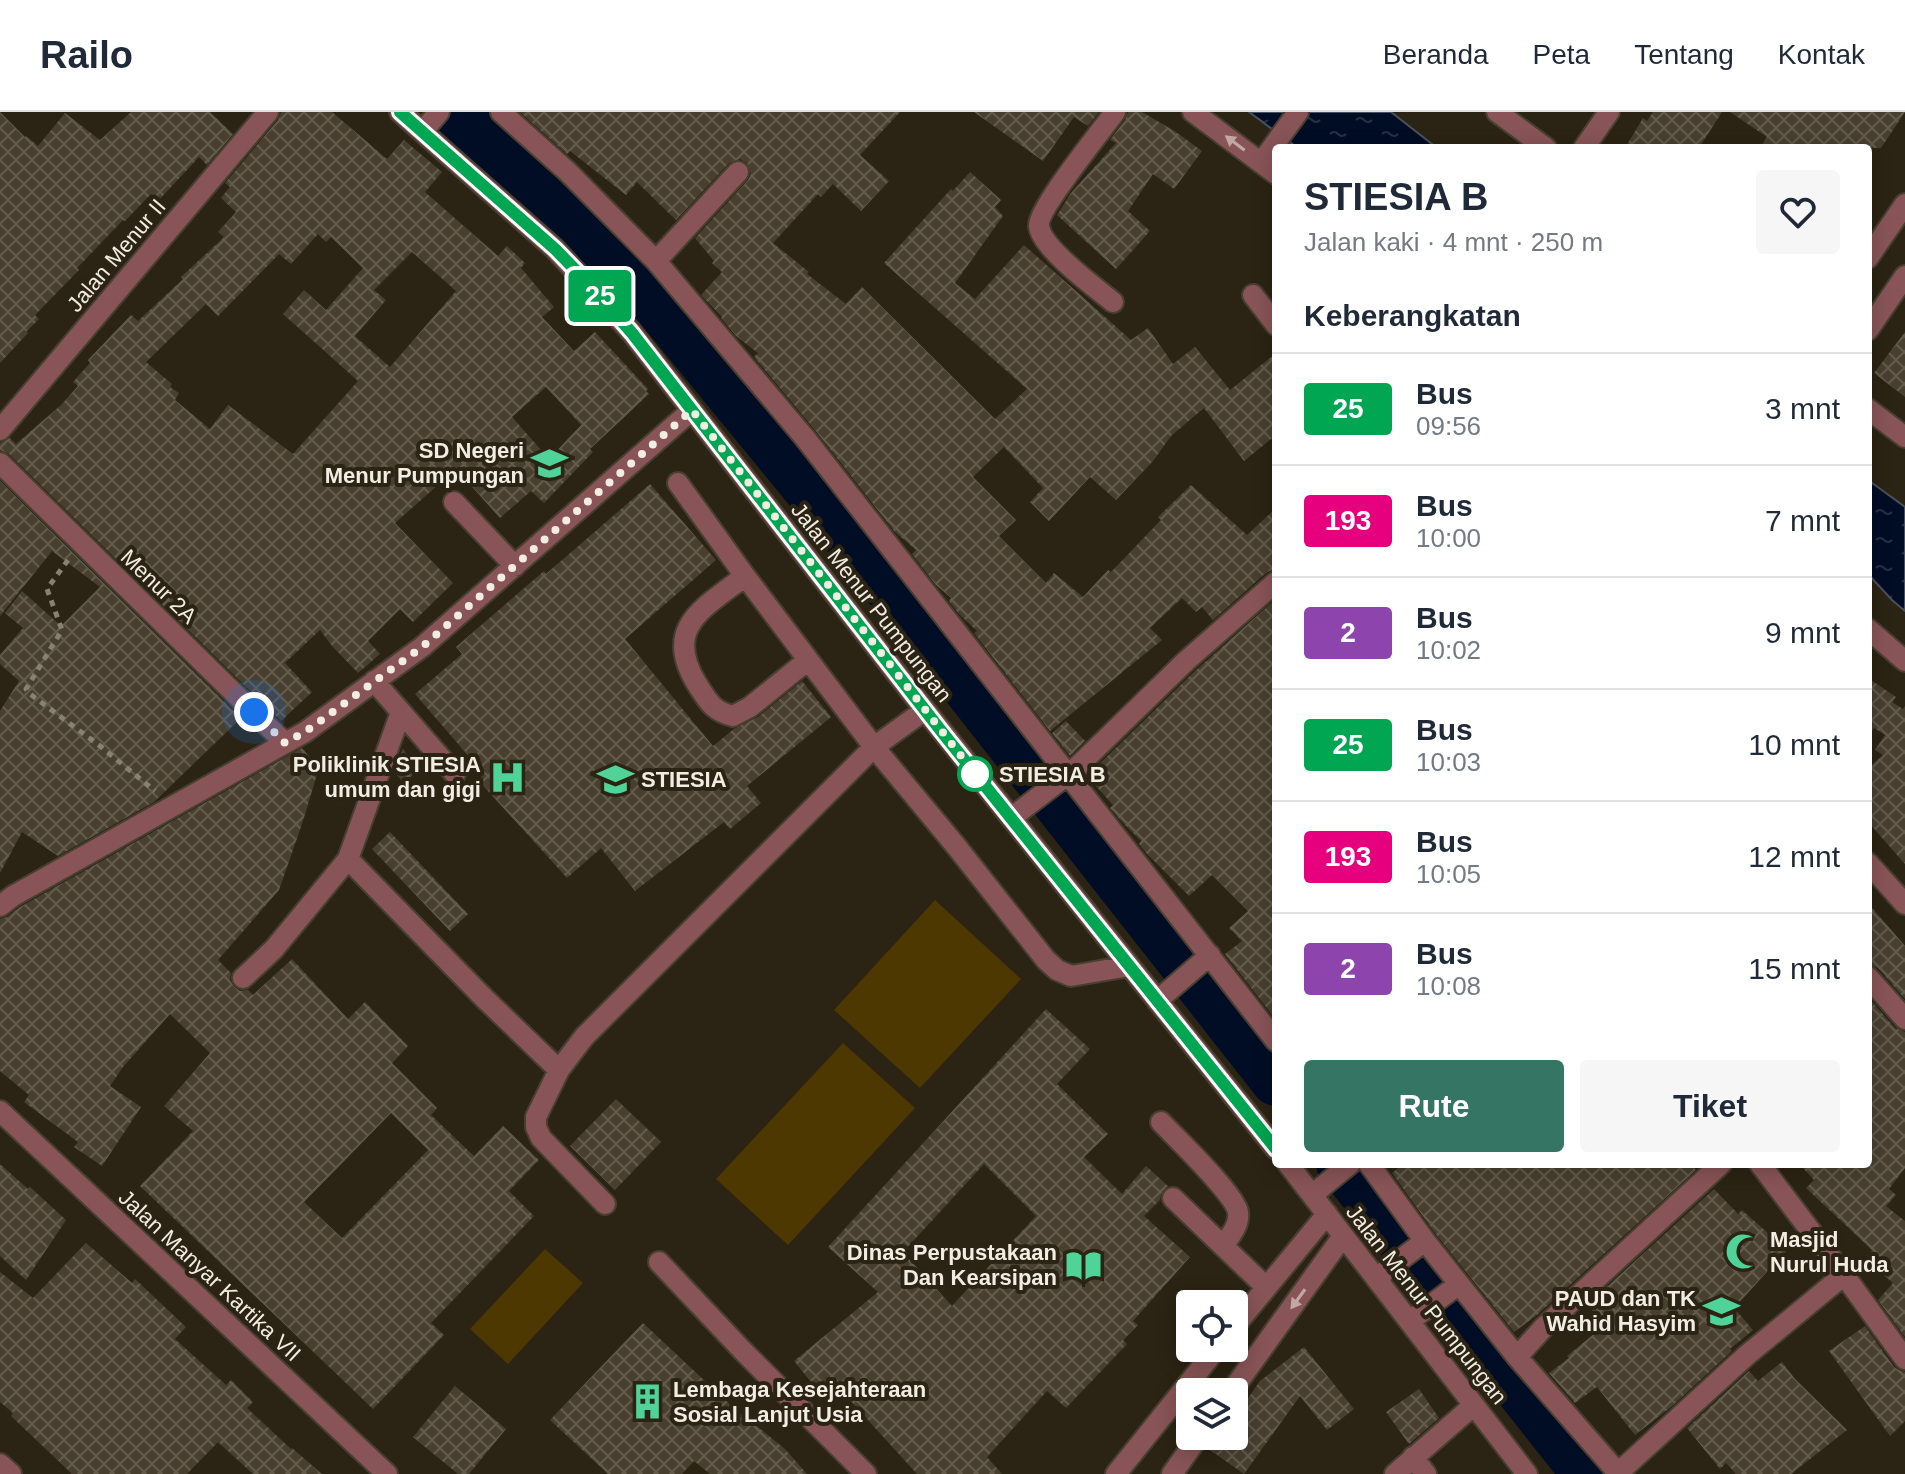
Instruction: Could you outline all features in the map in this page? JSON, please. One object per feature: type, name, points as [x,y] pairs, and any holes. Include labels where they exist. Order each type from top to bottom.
[{"type":"street","name":"Jalan Menur II","points":[[0,430],[268,112]]},
{"type":"street","name":"Jalan Menur Pumpungan","points":[[400,112],[555,249],[632,333],[925,710],[1272,1144]]},
{"type":"street","points":[[423,131],[439,112]]},
{"type":"street","points":[[501,112],[568,172],[656,261],[805,438],[1206,959],[1272,1036]]},
{"type":"street","points":[[1113,302],[1068,266],[1043,237],[1039,226],[1043,212],[1055,194],[1115,112]]},
{"type":"street","points":[[1193,112],[1269,169]]},
{"type":"street","points":[[1277,144],[1298,112]]},
{"type":"street","points":[[1497,112],[1541,144]]},
{"type":"street","points":[[1587,144],[1609,112]]},
{"type":"street","points":[[656,261],[738,172]]},
{"type":"street","points":[[1872,252],[1905,204]]},
{"type":"street","points":[[1872,324],[1905,276]]},
{"type":"street","points":[[1253,295],[1272,320]]},
{"type":"street","points":[[0,906],[305,732],[422,647],[692,410]]},
{"type":"street","points":[[1872,412],[1905,437]]},
{"type":"street","name":"Menur 2A","points":[[0,463],[285,743]]},
{"type":"street","points":[[678,483],[874,747],[1046,960],[1057,970],[1071,976],[1129,966]]},
{"type":"street","points":[[454,502],[515,566]]},
{"type":"street","points":[[745,576],[694,617],[686,633],[683,648],[691,673],[707,699],[720,713],[733,716],[750,707],[808,660]]},
{"type":"street","points":[[1011,818],[1064,777],[1186,661],[1272,586]]},
{"type":"street","points":[[1872,632],[1905,661]]},
{"type":"street","points":[[374,681],[455,774]]},
{"type":"street","points":[[605,1204],[541,1138],[536,1127],[536,1117],[559,1070],[584,1037],[874,747],[925,710]]},
{"type":"street","points":[[243,978],[274,949],[348,859],[401,712]]},
{"type":"street","points":[[348,859],[559,1070]]},
{"type":"street","points":[[1872,867],[1905,904]]},
{"type":"street","points":[[1157,1001],[1206,959]]},
{"type":"street","points":[[1872,982],[1905,1019]]},
{"type":"street","name":"Jalan Manyar Kartika VII","points":[[0,1111],[387,1474]]},
{"type":"street","points":[[1161,1122],[1231,1196],[1238,1213],[1237,1221],[1223,1246]]},
{"type":"street","name":"Jalan Menur Pumpungan","points":[[1292,1168],[1527,1474]]},
{"type":"street","points":[[1312,1195],[1345,1168]]},
{"type":"street","points":[[1372,1168],[1450,1291],[1517,1357],[1618,1474],[1747,1355],[1844,1275]]},
{"type":"street","points":[[1517,1357],[1544,1327],[1717,1168]]},
{"type":"street","points":[[1763,1168],[1905,1359]]},
{"type":"street","points":[[1173,1198],[1266,1287]]},
{"type":"street","points":[[1248,1310],[1327,1214]]},
{"type":"street","points":[[1241,1378],[1343,1236]]},
{"type":"street","points":[[1376,1278],[1421,1244]]},
{"type":"street","points":[[659,1262],[866,1474]]},
{"type":"street","points":[[1410,1321],[1450,1291]]},
{"type":"street","points":[[1116,1474],[1206,1362]]},
{"type":"street","points":[[1395,1474],[1420,1466],[1474,1405]]},
{"type":"street","points":[[1172,1474],[1189,1450]]},
{"type":"street","points":[[0,1464],[11,1474]]},
{"type":"path","points":[[81,543],[47,589],[62,630],[26,689],[172,806]]},
{"type":"shaded area","points":[[935,900],[1021,979],[920,1088],[834,1010]]},
{"type":"shaded area","points":[[843,1043],[915,1108],[788,1245],[716,1179]]},
{"type":"shaded area","points":[[545,1249],[583,1283],[508,1364],[470,1329]]},
{"type":"water","points":[[1249,112],[1391,112],[1432,144],[1293,144]]},
{"type":"water","points":[[1872,483],[1905,507],[1905,611],[1872,578]]},
{"type":"building","points":[[0,112],[38,146],[65,113],[100,140],[131,112],[210,112],[233,134],[207,165],[199,157],[158,201],[151,194],[123,220],[35,315],[39,319],[0,363]]},
{"type":"building","points":[[281,112],[332,112],[387,159],[404,140],[442,172],[425,192],[498,256],[507,246],[525,263],[521,268],[554,307],[542,317],[574,351],[595,332],[648,389],[649,394],[590,449],[593,452],[544,503],[531,491],[500,518],[456,469],[395,523],[453,583],[413,622],[400,609],[368,641],[380,654],[358,673],[320,630],[285,663],[312,692],[281,721],[9,454],[0,450],[0,443],[10,438],[16,444],[61,405],[78,386],[73,382],[90,363],[88,360],[131,315],[138,321],[224,237],[218,232],[236,212],[221,198],[230,187],[225,183],[278,120]],"holes":[[[318,234],[326,242],[331,237],[363,268],[326,310],[304,290],[283,314],[358,381],[293,454],[228,405],[210,429],[175,400],[179,393],[146,362],[206,304],[218,316],[279,254],[291,264]],[[412,252],[456,291],[390,367],[355,336],[386,300],[374,290]],[[546,387],[581,425],[549,459],[512,417]]]},
{"type":"building","points":[[520,112],[900,112],[860,155],[889,181],[861,211],[833,184],[821,197],[818,194],[773,243],[846,304],[862,287],[995,419],[1027,389],[884,263],[970,172],[1001,200],[995,207],[1003,216],[955,283],[975,299],[1024,245],[1131,340],[1148,328],[1173,364],[1195,347],[1230,390],[1272,356],[1272,438],[1244,461],[1204,408],[1171,436],[1153,461],[1116,500],[1090,477],[1049,521],[1030,502],[1043,488],[1004,447],[973,477],[1016,520],[999,536],[1046,583],[1054,573],[1083,597],[1108,570],[1111,572],[1161,520],[1158,517],[1191,485],[1247,535],[1272,512],[1272,570],[1213,620],[1202,607],[1196,612],[1182,598],[1150,628],[1162,640],[1050,731],[974,633],[977,631],[959,614],[949,601],[951,598],[936,585],[912,554],[916,550],[895,532],[754,357],[758,353],[736,336],[701,295],[722,272],[695,238],[748,180],[751,174],[747,163],[740,159],[729,163],[676,220],[637,182],[626,195],[570,151],[567,154]]},
{"type":"building","points":[[974,112],[1099,112],[1088,126],[1074,117],[1043,161]]},
{"type":"building","points":[[1128,112],[1142,112],[1202,151],[1174,189],[1153,174],[1128,211],[1150,231],[1116,269],[1057,215],[1071,193],[1116,143],[1110,140]]},
{"type":"building","points":[[1653,112],[1722,112],[1702,144],[1627,144],[1643,118],[1647,121]]},
{"type":"building","points":[[1730,112],[1905,112],[1881,148],[1872,148],[1872,144],[1763,144],[1767,137]]},
{"type":"building","points":[[1905,332],[1905,397],[1874,373]]},
{"type":"building","points":[[0,481],[241,718],[154,802],[58,856],[22,832],[0,873],[0,711],[19,681],[0,664],[0,655],[23,628],[5,613],[22,591],[61,626],[100,587],[52,551],[0,616]]},
{"type":"building","points":[[650,484],[716,560],[625,639],[713,746],[735,728],[758,717],[802,681],[831,717],[747,786],[761,803],[730,829],[724,822],[635,891],[601,848],[567,878],[478,780],[484,774],[415,694],[462,654],[456,647]]},
{"type":"building","points":[[1272,603],[1272,1015],[1225,954],[1242,941],[1229,928],[1248,911],[1212,875],[1189,896],[1147,854],[1139,844],[1141,841],[1110,808],[1113,805],[1087,776],[1195,671]]},
{"type":"building","points":[[1872,681],[1896,697],[1892,702],[1903,709],[1905,706],[1905,864],[1872,827],[1872,765],[1883,755],[1875,750],[1885,735],[1874,728],[1872,731]]},
{"type":"building","points":[[1066,721],[1085,741],[1070,756],[1052,733]]},
{"type":"building","points":[[302,748],[319,768],[279,890],[218,960],[231,973],[230,980],[234,987],[240,991],[248,990],[253,995],[292,959],[348,1019],[365,1002],[408,1046],[392,1063],[437,1108],[431,1115],[474,1156],[503,1126],[539,1160],[509,1191],[534,1216],[431,1323],[444,1335],[373,1409],[140,1186],[193,1131],[164,1106],[210,1053],[170,1014],[110,1086],[141,1107],[102,1166],[74,1147],[78,1142],[24,1102],[29,1095],[0,1071],[0,919]],"holes":[[[391,1113],[428,1150],[342,1238],[304,1202]]]},
{"type":"building","points":[[403,749],[419,768],[405,784],[393,771]]},
{"type":"building","points":[[390,832],[468,914],[450,931],[372,849]]},
{"type":"building","points":[[1872,908],[1905,946],[1905,999],[1878,968],[1872,966]]},
{"type":"building","points":[[1872,1002],[1895,1028],[1905,1032],[1905,1168],[1889,1189],[1896,1195],[1886,1206],[1905,1221],[1905,1337],[1878,1300],[1893,1283],[1865,1259],[1872,1250],[1806,1188],[1814,1180],[1803,1168],[1872,1168]]},
{"type":"building","points":[[1046,1009],[1090,1049],[1057,1084],[1108,1134],[1084,1157],[1122,1194],[1146,1166],[1168,1186],[1160,1200],[1144,1216],[1190,1257],[1133,1321],[1138,1325],[1123,1340],[1127,1344],[1066,1408],[1047,1391],[987,1457],[1002,1474],[917,1474],[837,1386],[823,1397],[794,1361],[878,1292],[828,1247]],"holes":[[[984,1164],[1036,1216],[952,1306],[903,1252]]]},
{"type":"building","points":[[616,1099],[661,1142],[615,1190],[570,1146]]},
{"type":"building","points":[[0,1164],[66,1220],[26,1280],[0,1256]]},
{"type":"building","points":[[1398,1168],[1696,1170],[1537,1315],[1514,1332],[1435,1233],[1392,1173]]},
{"type":"building","points":[[1714,1189],[1738,1214],[1742,1210],[1787,1250],[1734,1308],[1753,1330],[1671,1407],[1635,1435],[1597,1387],[1575,1403],[1549,1373],[1605,1325],[1587,1305]]},
{"type":"building","points":[[86,1243],[132,1283],[135,1279],[186,1327],[175,1339],[226,1385],[231,1380],[253,1402],[247,1408],[322,1474],[253,1474],[218,1442],[187,1474],[72,1474],[11,1416],[13,1413],[0,1402],[0,1272],[33,1298]]},
{"type":"building","name":"Lembaga Kesejahteraan Sosial Lanjut Usia","points":[[643,1323],[751,1424],[785,1449],[807,1474],[710,1474],[694,1461],[682,1474],[608,1474],[550,1420]]},
{"type":"building","points":[[1865,1326],[1894,1367],[1905,1372],[1905,1421],[1890,1436],[1829,1351]]},
{"type":"building","points":[[1304,1347],[1354,1409],[1327,1430],[1300,1396],[1244,1474],[1210,1450],[1248,1450],[1248,1398],[1260,1381]]},
{"type":"building","points":[[1782,1362],[1847,1430],[1791,1474],[1736,1474],[1726,1463],[1720,1469],[1687,1428],[1749,1371],[1758,1381]]},
{"type":"building","points":[[455,1386],[506,1429],[469,1474],[458,1474],[413,1437]]},
{"type":"building","points":[[1419,1389],[1439,1418],[1409,1444],[1386,1412]]},
{"type":"waterway","points":[[455,112],[655,302],[874,569],[1272,1076]]},
{"type":"waterway","points":[[1344,1168],[1587,1474]]},
{"type":"bus line","name":"25","points":[[400,112],[555,249],[632,333],[942,732],[1272,1144]]},
{"type":"place","name":"SD Negeri Menur Pumpungan","points":[[550,463]]},
{"type":"place","name":"STIESIA B","points":[[975,774]]},
{"type":"place","name":"Poliklinik STIESIA umum dan gigi","points":[[507,777]]},
{"type":"place","name":"STIESIA","points":[[615,779]]},
{"type":"place","name":"Masjid Nurul Huda","points":[[1744,1252]]},
{"type":"place","name":"Dinas Perpustakaan Dan Kearsipan","points":[[1083,1265]]},
{"type":"place","name":"PAUD dan TK Wahid Hasyim","points":[[1722,1311]]},
{"type":"place","name":"Lembaga Kesejahteraan Sosial Lanjut Usia","points":[[647,1402]]},
{"type":"route","points":[[254,712],[285,743],[305,732],[422,647],[692,410],[975,774]]}]
